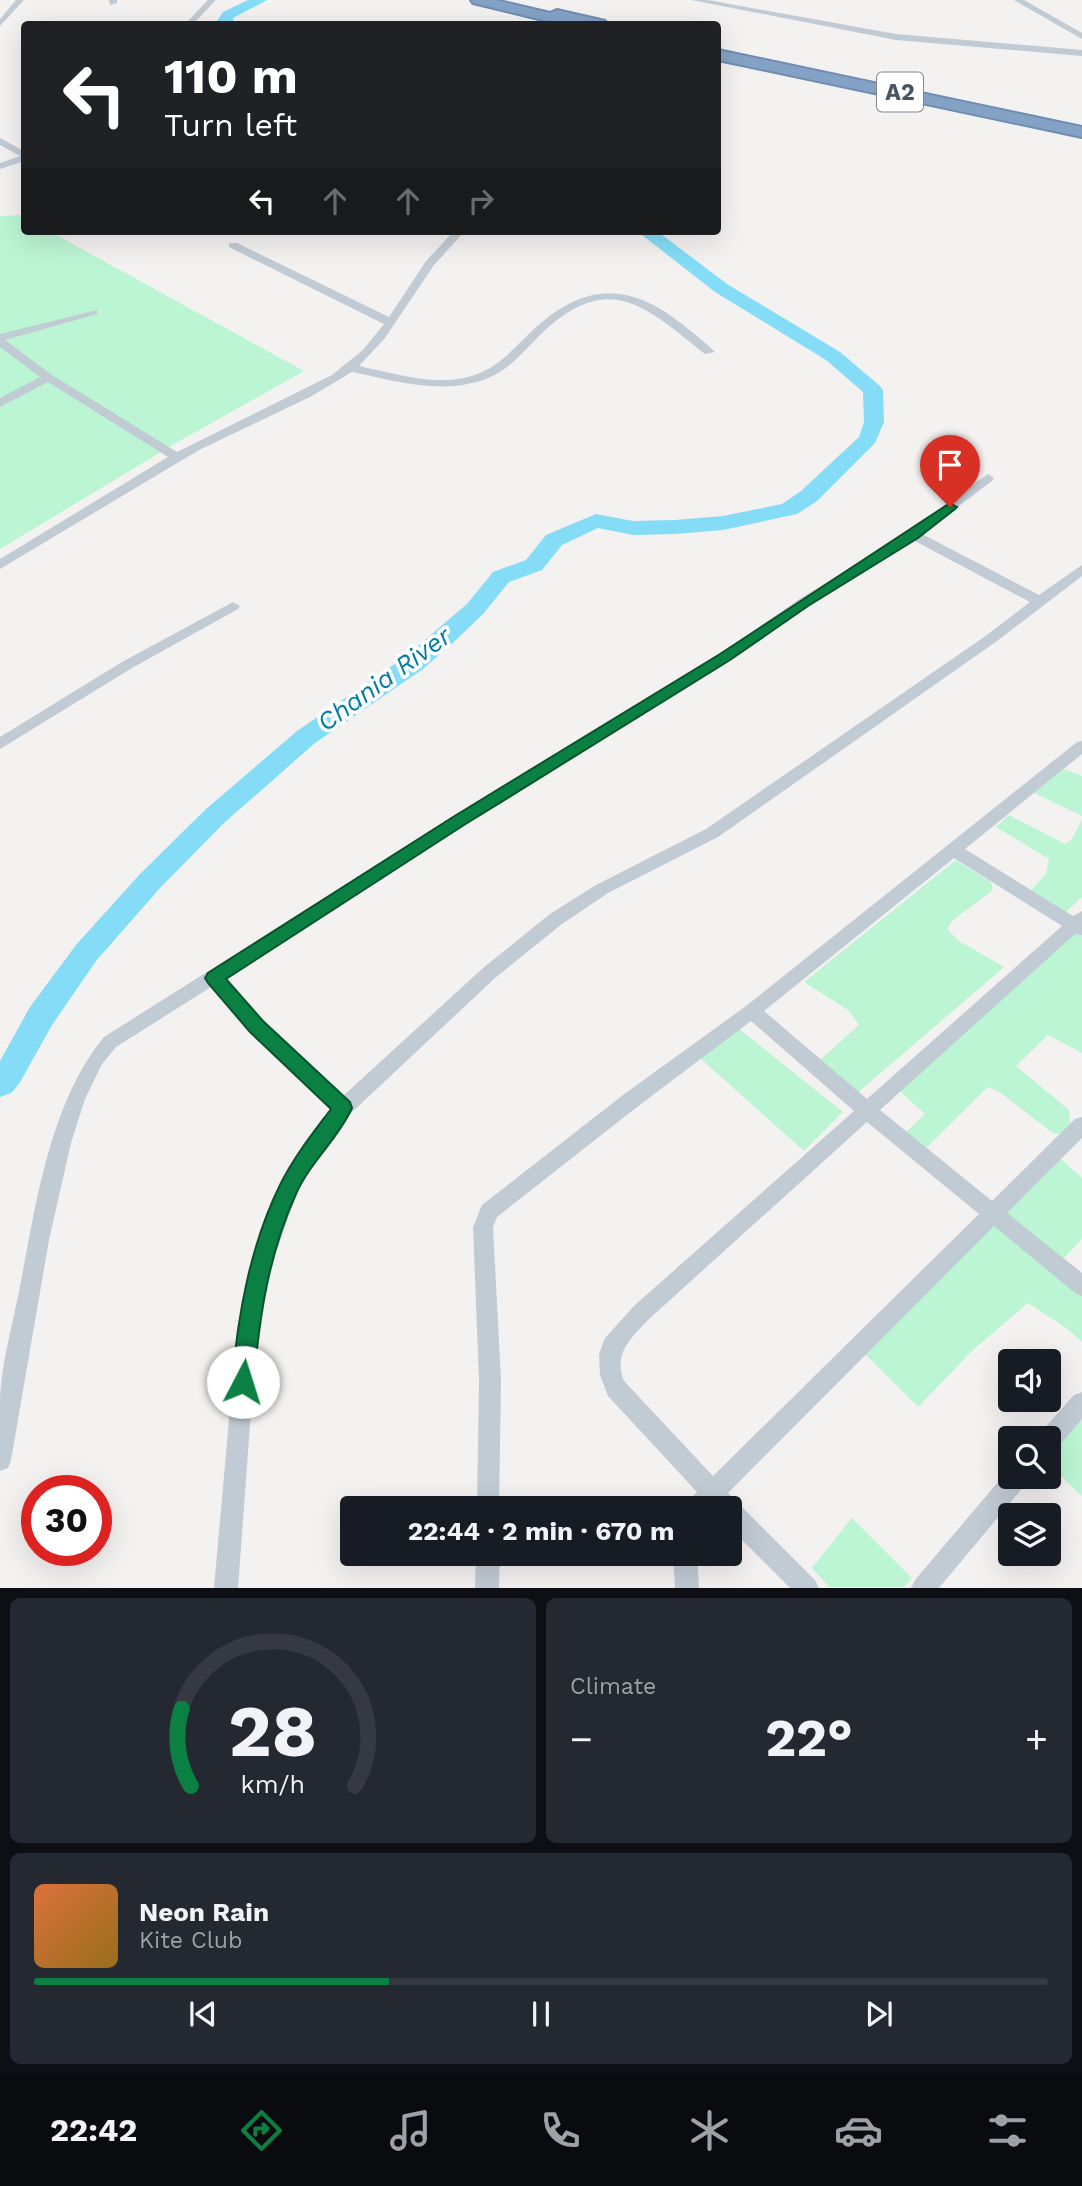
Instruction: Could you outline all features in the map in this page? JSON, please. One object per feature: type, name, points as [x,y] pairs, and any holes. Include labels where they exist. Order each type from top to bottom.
[{"type":"highway","points":[[478,0],[563,21]]},
{"type":"highway","points":[[507,0],[588,21]]},
{"type":"highway","name":"A2","points":[[721,50],[1082,125]]},
{"type":"highway","name":"A2","points":[[721,56],[1082,132]]},
{"type":"street","points":[[0,24],[20,0]]},
{"type":"street","points":[[192,21],[212,0]]},
{"type":"street","points":[[695,0],[896,37],[1082,53]]},
{"type":"street","points":[[1016,0],[1036,0]]},
{"type":"street","points":[[1016,0],[1082,36]]},
{"type":"street","points":[[0,141],[21,154]]},
{"type":"street","points":[[0,166],[21,157]]},
{"type":"street","points":[[0,565],[237,424],[311,390],[351,368],[369,351],[442,245],[455,235]]},
{"type":"street","points":[[233,245],[390,322]]},
{"type":"street","points":[[351,368],[430,383],[478,378],[508,361],[559,312],[587,300],[609,296],[628,297],[642,302],[709,352]]},
{"type":"street","points":[[0,340],[93,312]]},
{"type":"street","points":[[0,340],[48,377],[178,458]]},
{"type":"street","points":[[0,403],[48,377]]},
{"type":"street","points":[[0,1460],[26,1298],[68,1120],[98,1055],[126,1030],[214,978],[458,821],[725,657],[803,603],[913,535],[988,478]]},
{"type":"street","points":[[913,535],[1041,602]]},
{"type":"street","points":[[226,1587],[247,1330],[257,1279],[288,1188],[315,1145],[343,1108],[480,981],[555,919],[602,889],[712,833],[743,813],[1041,602],[1082,569]]},
{"type":"street","points":[[0,744],[127,665],[233,606]]},
{"type":"street","points":[[488,1496],[490,1380],[485,1220],[501,1201],[752,1011],[1082,746]]},
{"type":"street","points":[[708,1496],[616,1388],[608,1364],[610,1352],[622,1332],[642,1312],[866,1110],[1079,924],[955,850]]},
{"type":"street","points":[[214,978],[256,1026],[343,1108]]},
{"type":"street","points":[[752,1011],[866,1110],[1082,1286]]},
{"type":"street","points":[[726,1496],[1082,1125]]},
{"type":"street","points":[[1061,1426],[1082,1403]]},
{"type":"street","points":[[923,1587],[1007,1489]]},
{"type":"street","points":[[742,1529],[807,1587]]},
{"type":"street","points":[[487,1587],[488,1566]]},
{"type":"street","points":[[686,1566],[687,1587]]},
{"type":"green space","points":[[0,216],[21,216],[21,235],[56,235],[304,371],[176,443],[0,549]]},
{"type":"green space","points":[[1064,769],[1082,776],[1082,816],[1034,793]]},
{"type":"green space","points":[[1009,815],[1065,844],[1071,840],[1082,820],[1082,897],[1066,912],[1031,890],[1046,874],[1049,859],[996,827]]},
{"type":"green space","points":[[956,860],[991,882],[993,890],[953,920],[947,929],[959,941],[1004,967],[850,1099],[820,1060],[859,1025],[848,1010],[804,982]]},
{"type":"green space","points":[[1069,924],[1082,933],[1082,1053],[1048,1035],[1016,1066],[1069,1110],[1070,1124],[1064,1132],[1054,1134],[1001,1093],[988,1087],[918,1156],[897,1141],[925,1114],[893,1085]]},
{"type":"green space","points":[[738,1028],[843,1112],[804,1151],[701,1059]]},
{"type":"green space","points":[[1059,1157],[1082,1178],[1082,1239],[1058,1264],[998,1215]]},
{"type":"green space","points":[[994,1221],[1082,1290],[1082,1342],[1069,1330],[1028,1303],[973,1350],[918,1407],[863,1352]]},
{"type":"green space","points":[[1082,1409],[1082,1496],[1061,1476],[1061,1432]]},
{"type":"green space","points":[[852,1518],[912,1578],[904,1587],[829,1587],[812,1568]]},
{"type":"waterway","name":"Chania River","points":[[224,21],[228,15],[260,0]]},
{"type":"waterway","name":"Chania River","points":[[0,1084],[8,1075],[41,1016],[86,953],[150,881],[215,816],[306,737],[414,663],[449,634],[475,609],[501,577],[534,565],[554,540],[596,521],[633,528],[675,527],[723,523],[789,509],[809,496],[868,439],[874,422],[873,390],[833,356],[721,288],[651,235]]},
{"type":"route","points":[[243,1382],[247,1330],[257,1279],[270,1237],[288,1188],[315,1145],[343,1108],[256,1026],[214,978],[458,821],[725,657],[803,603],[913,535],[950,507]]}]
